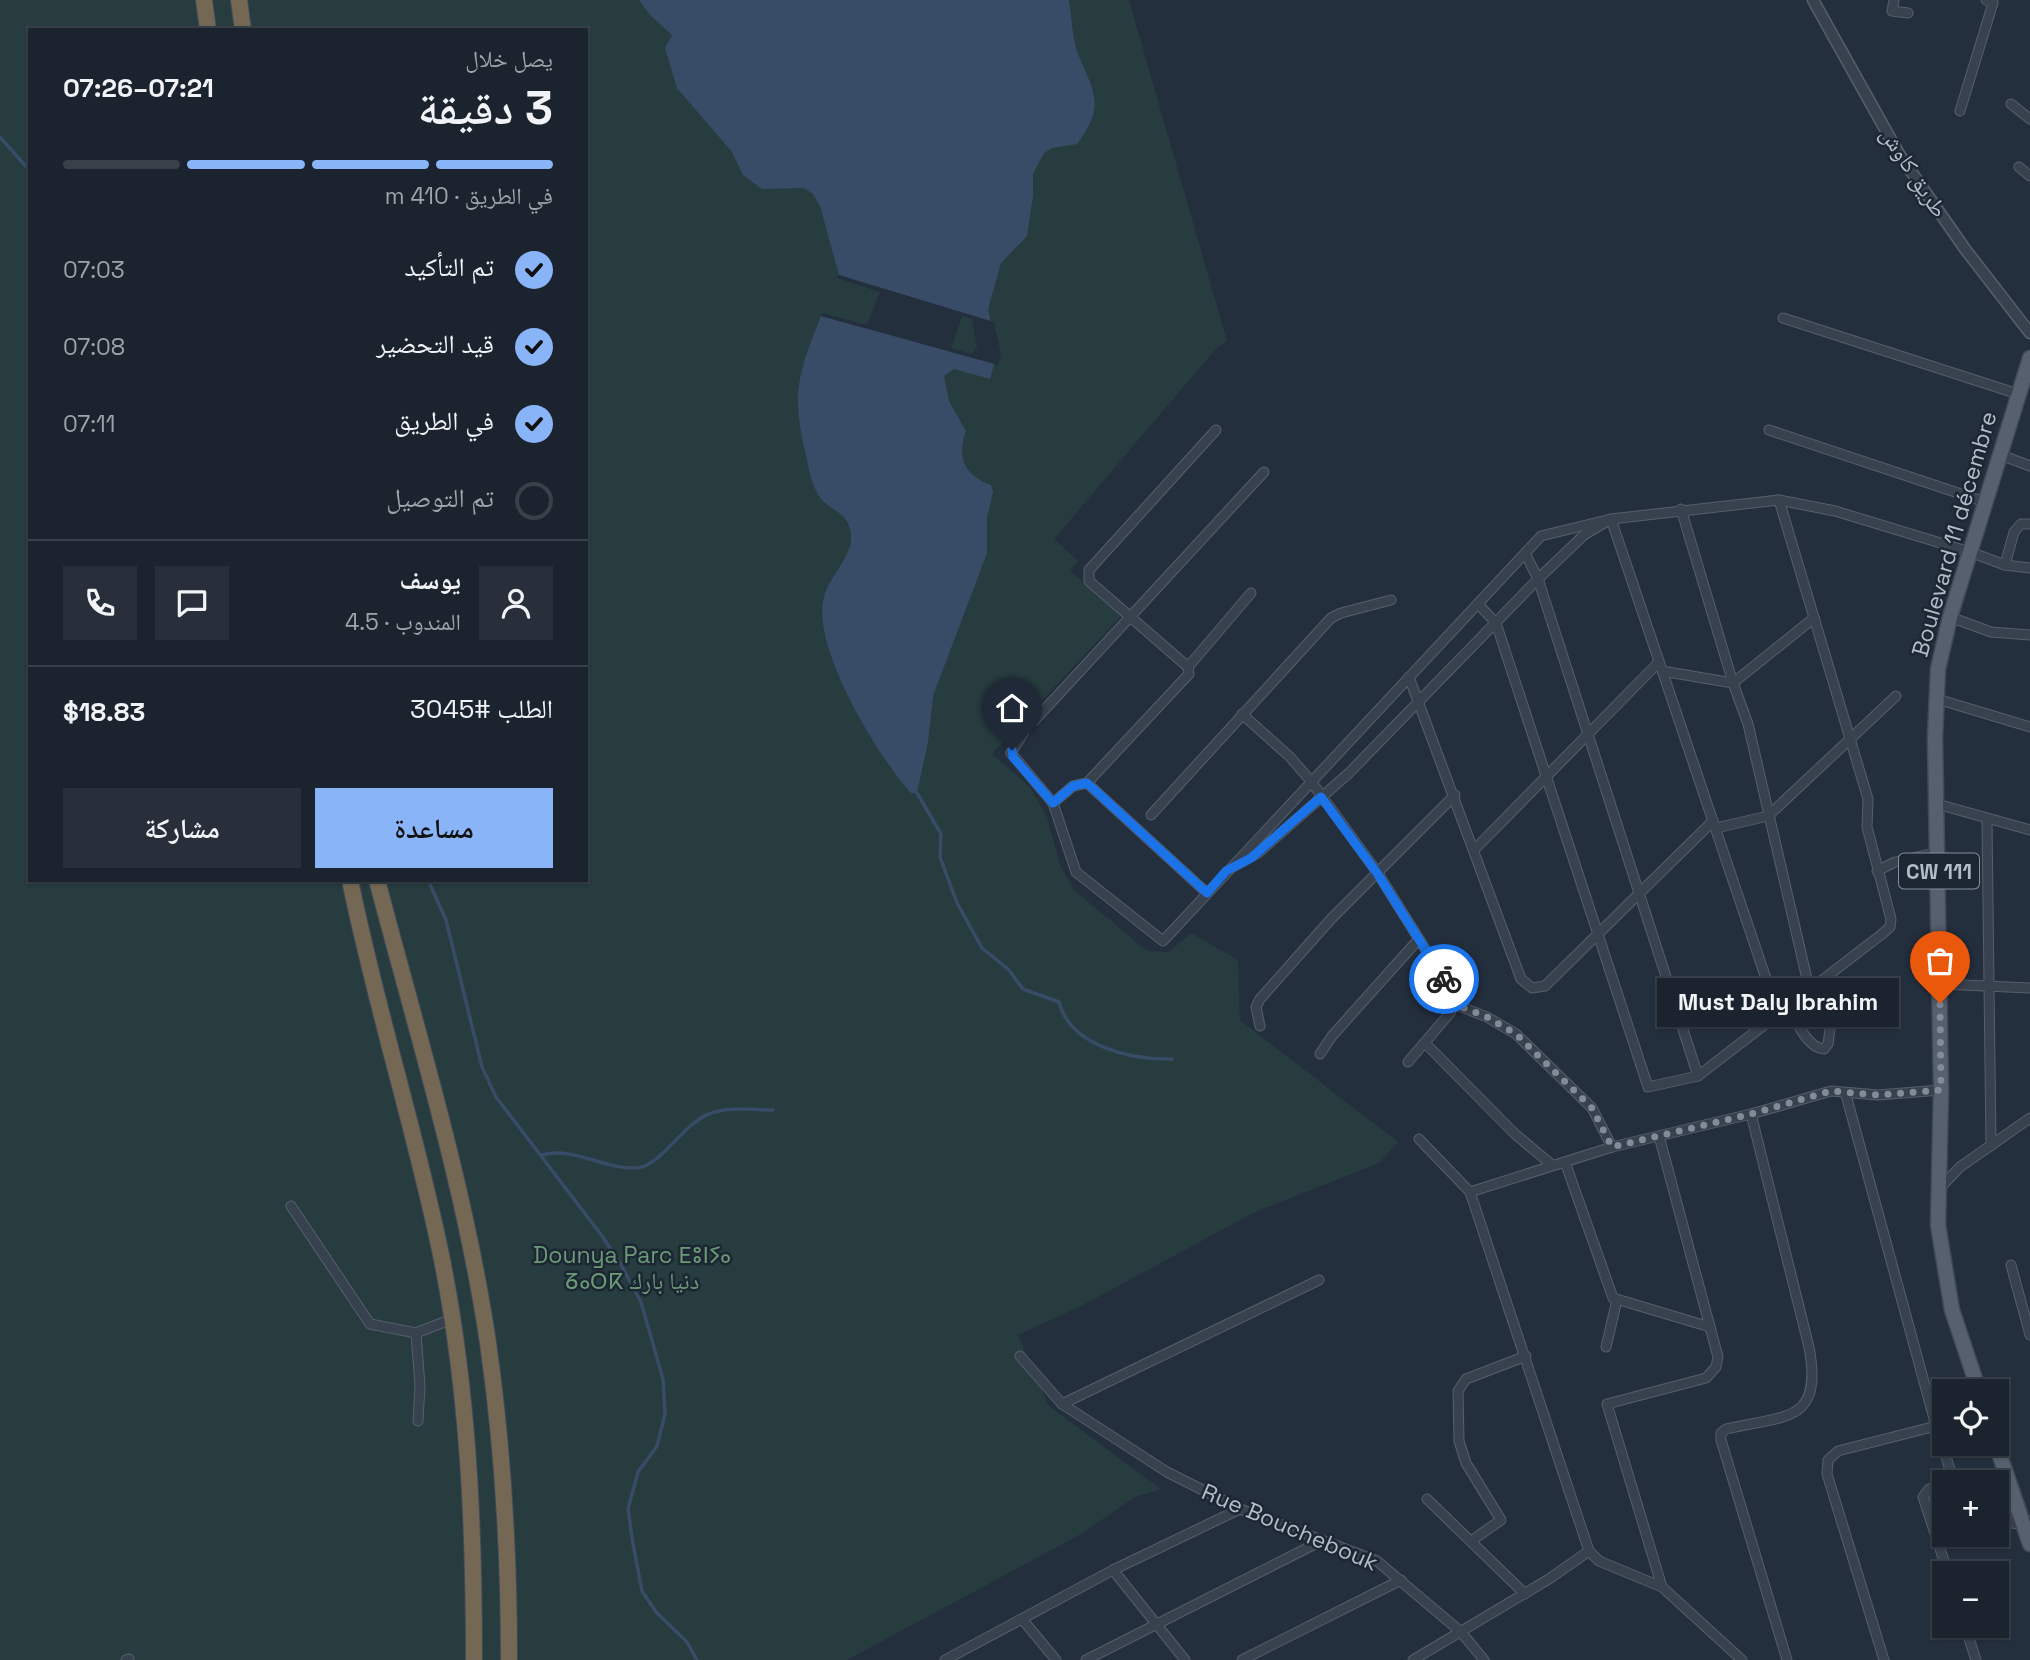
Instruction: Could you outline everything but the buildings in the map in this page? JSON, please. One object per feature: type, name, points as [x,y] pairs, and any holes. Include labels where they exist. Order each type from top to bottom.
[{"type":"highway","points":[[204,0],[208,28]]},
{"type":"highway","points":[[239,0],[243,28]]},
{"type":"highway","points":[[350,882],[440,1250],[464,1394],[470,1471],[474,1660]]},
{"type":"highway","points":[[378,882],[456,1182],[488,1342],[505,1488],[509,1660]]},
{"type":"main road","name":"Boulevard 11 décembre","points":[[1975,1379],[1952,1310],[1938,1225],[1941,1090],[1938,669],[1950,617],[2030,358]]},
{"type":"main road","points":[[2001,1456],[2027,1523],[2030,1544]]},
{"type":"street","name":"طريق كاوش","points":[[1813,0],[1899,154],[1965,249],[2030,332]]},
{"type":"street","points":[[1894,0],[1892,11],[1908,13]]},
{"type":"street","points":[[1961,111],[1993,3],[1986,0]]},
{"type":"street","points":[[2011,104],[2030,119]]},
{"type":"street","points":[[2019,167],[2030,176]]},
{"type":"street","points":[[1783,318],[2018,394]]},
{"type":"street","points":[[1053,803],[1073,786],[1087,783],[1189,674],[1188,667],[1089,581],[1089,570],[1216,430]]},
{"type":"street","points":[[1769,430],[1985,502]]},
{"type":"street","points":[[2001,455],[2030,466]]},
{"type":"street","points":[[1034,721],[1264,472]]},
{"type":"street","points":[[1478,604],[1496,623],[1648,1087],[1699,1076],[1890,927],[1891,919],[1867,827],[1868,799],[1779,500]]},
{"type":"street","points":[[1024,732],[1011,753],[1053,803],[1076,872],[1160,941],[1166,940],[1310,780],[1541,536],[1611,519],[1779,500],[1835,510],[2005,565],[2030,568]]},
{"type":"street","points":[[1681,509],[1733,683],[1748,724],[1812,990],[1830,1029],[1828,1044],[1824,1049],[1817,1048],[1810,1042],[1788,1007]]},
{"type":"street","points":[[1226,871],[1251,858],[1321,797],[1418,703],[1538,579],[1584,535],[1611,519]]},
{"type":"street","points":[[1611,519],[1778,1014]]},
{"type":"street","points":[[2005,565],[2014,532],[2021,524],[2030,524]]},
{"type":"street","points":[[1525,553],[1538,579],[1586,734],[1699,1076]]},
{"type":"street","points":[[1188,667],[1251,593]]},
{"type":"street","points":[[1151,815],[1331,618],[1391,600]]},
{"type":"street","points":[[1950,617],[1992,632],[2030,635]]},
{"type":"street","points":[[1733,683],[1814,618]]},
{"type":"street","points":[[1660,667],[1733,683]]},
{"type":"street","points":[[1474,850],[1586,734],[1660,667]]},
{"type":"street","points":[[1409,677],[1521,978],[1532,988],[1545,986],[1638,893],[1714,825],[1768,816],[1896,696]]},
{"type":"street","points":[[1937,699],[2030,727]]},
{"type":"street","points":[[1242,715],[1290,757],[1310,780],[1377,873],[1449,987],[1454,1004]]},
{"type":"street","points":[[1087,783],[1207,893]]},
{"type":"street","points":[[1260,1026],[1256,1007],[1260,999],[1377,873],[1455,796]]},
{"type":"street","points":[[1937,804],[1987,821],[2030,830]]},
{"type":"street","points":[[1987,821],[1991,1146]]},
{"type":"street","points":[[1877,871],[1895,862],[1939,852]]},
{"type":"street","points":[[1320,1054],[1332,1035],[1418,940]]},
{"type":"street","points":[[1940,984],[2030,988]]},
{"type":"street","points":[[1408,1062],[1426,1044],[1454,1004]]},
{"type":"street","points":[[1454,1004],[1487,1017],[1516,1034],[1592,1108],[1612,1147]]},
{"type":"street","points":[[1426,1044],[1515,1134],[1552,1165]]},
{"type":"street","points":[[1470,1192],[1612,1147],[1841,1090],[1846,1095],[1932,1411]]},
{"type":"street","points":[[1846,1095],[1941,1090]]},
{"type":"street","points":[[1751,1114],[1809,1347],[1813,1383],[1807,1402],[1797,1413],[1727,1429],[1721,1433],[1721,1440],[1787,1660]]},
{"type":"street","points":[[1940,1188],[1960,1167],[2030,1118]]},
{"type":"street","points":[[1660,1136],[1718,1357],[1716,1367],[1706,1378],[1607,1404],[1662,1587]]},
{"type":"street","points":[[1419,1139],[1470,1192],[1589,1551],[1599,1562],[1662,1587],[1742,1660]]},
{"type":"street","points":[[1565,1162],[1613,1298],[1710,1326]]},
{"type":"street","points":[[291,1206],[370,1324],[416,1333],[452,1319]]},
{"type":"street","points":[[2011,1265],[2030,1335]]},
{"type":"street","points":[[1062,1404],[1319,1280]]},
{"type":"street","points":[[1606,1347],[1617,1300]]},
{"type":"street","points":[[416,1333],[420,1386],[418,1421]]},
{"type":"street","name":"Rue Bouchebouk","points":[[1020,1356],[1062,1404],[1167,1472],[1240,1509],[1377,1560],[1461,1632],[1485,1660]]},
{"type":"street","points":[[1471,1541],[1500,1520],[1466,1463],[1459,1441],[1458,1391],[1466,1379],[1526,1356]]},
{"type":"street","points":[[1884,1660],[1827,1474],[1827,1465],[1838,1451],[1932,1427]]},
{"type":"street","points":[[1932,1488],[1927,1490],[1923,1497],[1932,1524]]},
{"type":"street","points":[[1427,1499],[1525,1594]]},
{"type":"street","points":[[945,1660],[1113,1570],[1240,1509]]},
{"type":"street","points":[[2009,1521],[2027,1523]]},
{"type":"street","points":[[1086,1660],[1321,1541]]},
{"type":"street","points":[[1413,1660],[1525,1594],[1589,1551]]},
{"type":"street","points":[[1113,1570],[1185,1660]]},
{"type":"street","points":[[1242,1660],[1401,1580]]},
{"type":"street","points":[[1022,1619],[1056,1660]]},
{"type":"street","points":[[1969,1638],[1976,1660]]},
{"type":"green space","name":"Dounya Parc ⴹⵓⵏⵢⴰ ⵒⴰⵔⴽ دنيا بارك","points":[[0,0],[1129,0],[1227,341],[1214,351],[1054,539],[1078,561],[1070,571],[1121,616],[992,754],[1030,787],[1047,817],[1060,865],[1074,890],[1147,951],[1169,952],[1191,933],[1238,960],[1240,1020],[1398,1142],[1379,1163],[1255,1212],[1083,1305],[1018,1335],[1049,1406],[1161,1489],[1135,1497],[1081,1534],[847,1660],[0,1660]]},
{"type":"water","points":[[639,0],[1069,0],[1076,48],[1094,99],[1092,119],[1077,144],[1052,148],[1044,153],[1033,174],[1033,196],[1027,236],[1001,263],[988,309],[997,354],[990,379],[954,369],[944,376],[949,401],[966,431],[962,449],[965,464],[975,476],[991,485],[993,492],[987,518],[987,553],[933,696],[928,742],[917,793],[911,793],[898,777],[866,729],[850,700],[827,643],[822,618],[824,597],[845,559],[851,535],[847,521],[823,501],[814,487],[799,415],[802,369],[821,316],[869,329],[885,290],[839,275],[820,206],[813,194],[804,188],[762,189],[743,175],[732,152],[677,88],[665,48],[672,35],[650,15]],"holes":[[[960,312],[975,316],[980,352],[973,357],[946,350]]]},
{"type":"pier","points":[[839,275],[994,322],[1001,354],[998,365],[821,316],[822,313],[867,325],[880,292],[837,278]],"holes":[[[962,316],[972,319],[977,348],[972,354],[951,348]]]},
{"type":"waterway","points":[[0,137],[28,169]]},
{"type":"waterway","points":[[917,793],[941,834],[940,857],[957,903],[982,948],[1009,970],[1023,989],[1059,1002],[1065,1017],[1089,1040],[1121,1053],[1172,1059]]},
{"type":"waterway","points":[[429,882],[446,920],[482,1067],[496,1097],[602,1236],[641,1302],[663,1379],[665,1414],[657,1446],[638,1472],[628,1509],[633,1544],[642,1591],[656,1612],[687,1642],[697,1660]]},
{"type":"waterway","points":[[542,1155],[565,1154],[613,1166],[637,1168],[655,1160],[691,1126],[709,1114],[733,1109],[773,1110]]},
{"type":"way so far","points":[[1444,979],[1454,1004],[1502,1024],[1516,1034],[1592,1108],[1612,1147],[1751,1114],[1831,1091],[1841,1090],[1846,1095],[1878,1095],[1941,1090],[1940,1003]]},
{"type":"place","name":"Must Daly Ibrahim","points":[[1940,1003]]},
{"type":"route","points":[[1012,750],[1013,757],[1053,803],[1073,786],[1087,783],[1207,893],[1226,871],[1251,858],[1321,797],[1377,873],[1444,979]]}]
